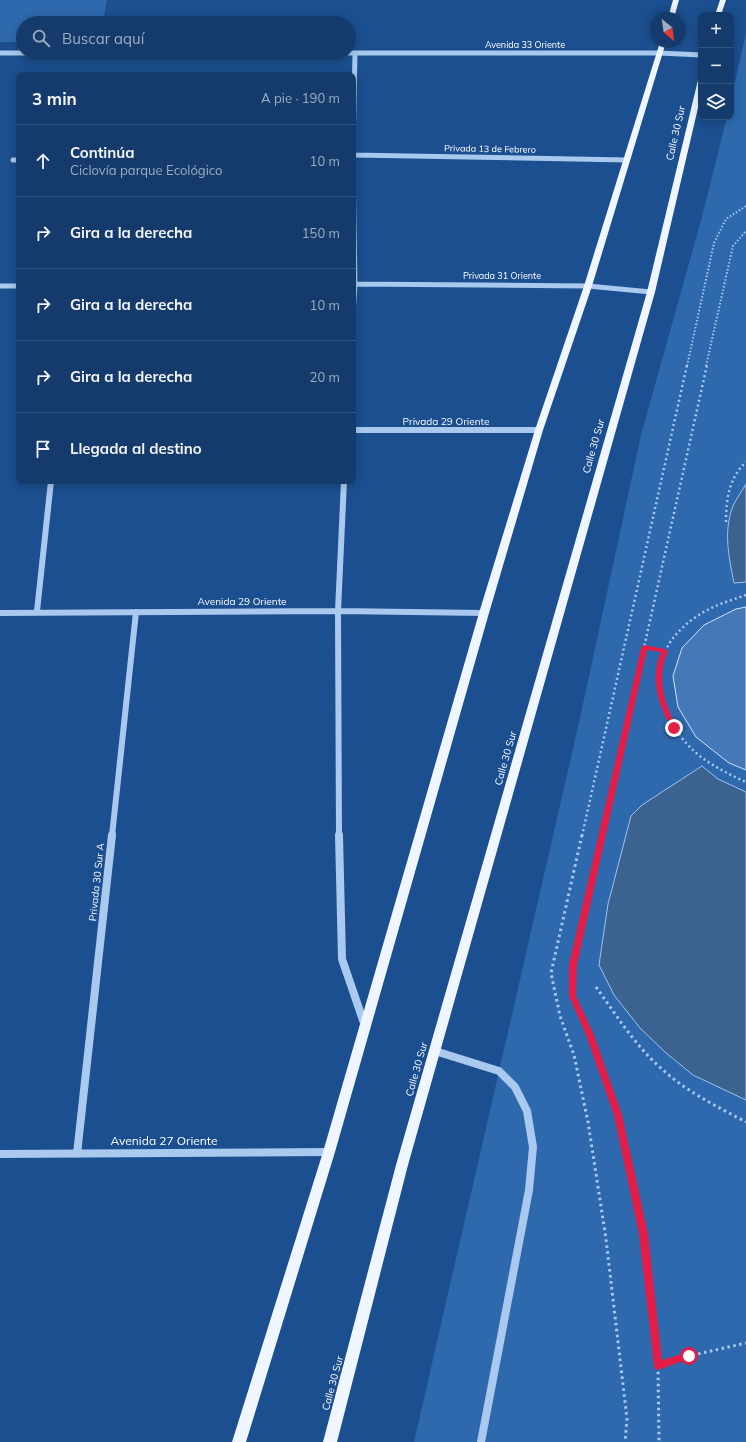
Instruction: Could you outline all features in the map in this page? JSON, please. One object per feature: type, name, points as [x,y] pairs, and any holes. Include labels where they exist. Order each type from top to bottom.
[{"type":"main road","points":[[673,12],[676,0]]},
{"type":"main road","points":[[719,12],[723,0]]},
{"type":"main road","points":[[239,1442],[329,1152],[484,613],[539,430],[588,286],[661,48]]},
{"type":"main road","name":"Calle 30 Sur","points":[[330,1442],[402,1165],[651,292],[700,84]]},
{"type":"street","points":[[0,53],[16,53]]},
{"type":"street","name":"Avenida 33 Oriente","points":[[356,53],[660,53],[698,55]]},
{"type":"street","points":[[355,60],[355,72]]},
{"type":"street","name":"Privada 13 de Febrero","points":[[356,155],[627,160]]},
{"type":"street","name":"Privada 31 Oriente","points":[[356,284],[588,286],[651,292]]},
{"type":"street","points":[[0,286],[16,286]]},
{"type":"street","name":"Privada 29 Oriente","points":[[356,430],[539,430]]},
{"type":"street","points":[[37,612],[51,484]]},
{"type":"street","points":[[344,484],[338,611],[340,915],[342,958],[365,1028]]},
{"type":"street","name":"Avenida 29 Oriente","points":[[0,612],[338,611],[484,613]]},
{"type":"street","name":"Privada 30 Sur A","points":[[77,1154],[136,612]]},
{"type":"street","points":[[435,1051],[500,1071],[515,1087],[527,1111],[533,1147],[529,1190],[481,1442]]},
{"type":"street","name":"Avenida 27 Oriente","points":[[0,1154],[329,1152]]},
{"type":"path","points":[[625,1442],[626,1419],[606,1239],[588,1122],[574,1055],[560,1016],[550,973],[714,243],[726,218],[746,206]]},
{"type":"path","points":[[660,1442],[658,1366],[644,1234],[618,1115],[590,1035],[572,996],[573,965],[733,246],[746,231]]},
{"type":"path","points":[[726,522],[726,505],[730,485],[740,467],[746,462]]},
{"type":"path","points":[[746,595],[712,606],[695,616],[680,628],[665,651],[658,674],[659,692],[665,710],[674,728],[705,760],[726,773],[746,782]]},
{"type":"path","points":[[644,648],[665,651]]},
{"type":"path","points":[[596,987],[632,1037],[650,1058],[674,1080],[716,1106],[746,1122]]},
{"type":"path","points":[[658,1366],[689,1356],[746,1343]]},
{"type":"shaded area","points":[[0,0],[107,0],[104,16],[16,16],[16,42],[0,42]]},
{"type":"shaded area","points":[[746,33],[746,1442],[414,1442],[580,718],[641,435],[700,224],[726,120],[734,120],[734,86]]},
{"type":"shaded area","points":[[746,484],[746,582],[734,583],[730,564],[728,525],[733,506]]},
{"type":"shaded area","points":[[702,766],[718,779],[746,792],[746,1100],[693,1075],[665,1052],[640,1028],[614,995],[599,965],[608,904],[631,816],[642,805]]},
{"type":"building","points":[[746,607],[746,770],[729,763],[696,737],[678,707],[673,676],[682,648],[704,625],[736,609]]},
{"type":"route","points":[[674,728],[665,710],[659,692],[658,674],[665,651],[644,648],[573,965],[572,996],[590,1035],[618,1115],[644,1234],[658,1366],[689,1356]]}]
